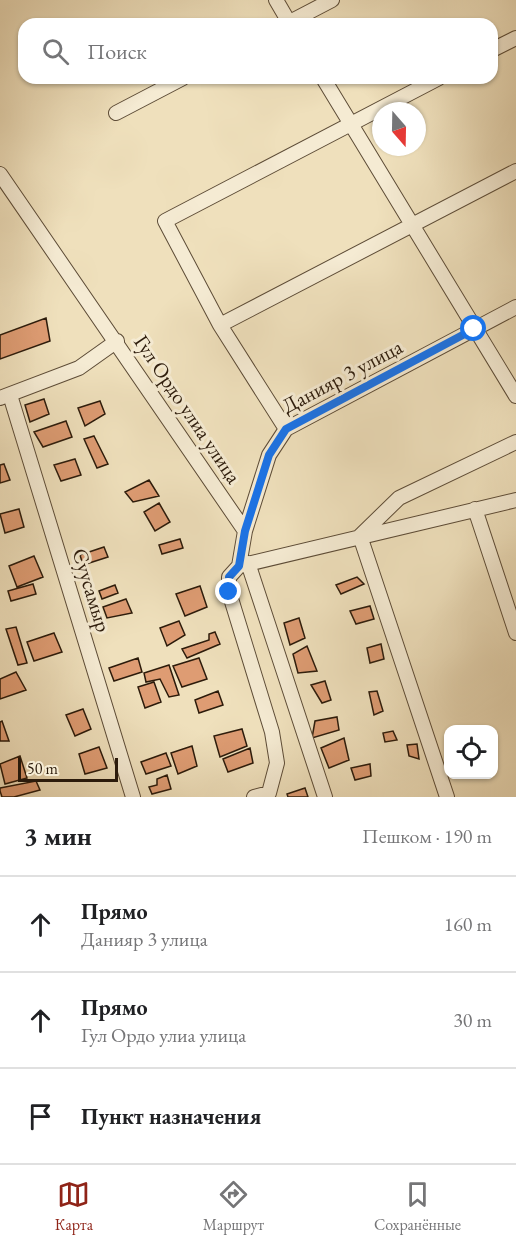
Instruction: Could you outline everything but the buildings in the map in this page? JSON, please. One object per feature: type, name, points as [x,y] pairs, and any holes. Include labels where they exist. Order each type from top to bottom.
[{"type":"street","points":[[276,0],[285,18]]},
{"type":"street","points":[[298,18],[332,0]]},
{"type":"street","points":[[498,47],[516,38]]},
{"type":"street","points":[[116,113],[172,84]]},
{"type":"street","points":[[326,84],[516,396]]},
{"type":"street","points":[[286,429],[220,324],[165,221],[427,84]]},
{"type":"street","points":[[220,324],[516,171]]},
{"type":"street","name":"Гул Ордо улиа улица","points":[[0,174],[117,341],[245,531]]},
{"type":"street","name":"Данияр 3 улица","points":[[245,531],[269,455],[286,429],[516,307]]},
{"type":"street","points":[[5,396],[79,368],[117,341]]},
{"type":"street","name":"Суусамыр","points":[[5,396],[133,797]]},
{"type":"street","points":[[360,536],[399,498],[516,442]]},
{"type":"street","points":[[254,797],[270,795],[277,763],[272,732],[229,592],[229,577],[244,564],[516,500]]},
{"type":"street","points":[[475,509],[516,633]]},
{"type":"street","points":[[245,531],[244,564],[325,797]]},
{"type":"street","points":[[360,536],[447,797]]},
{"type":"route","points":[[229,592],[229,577],[239,566],[245,531],[269,455],[286,429],[474,329]]}]
